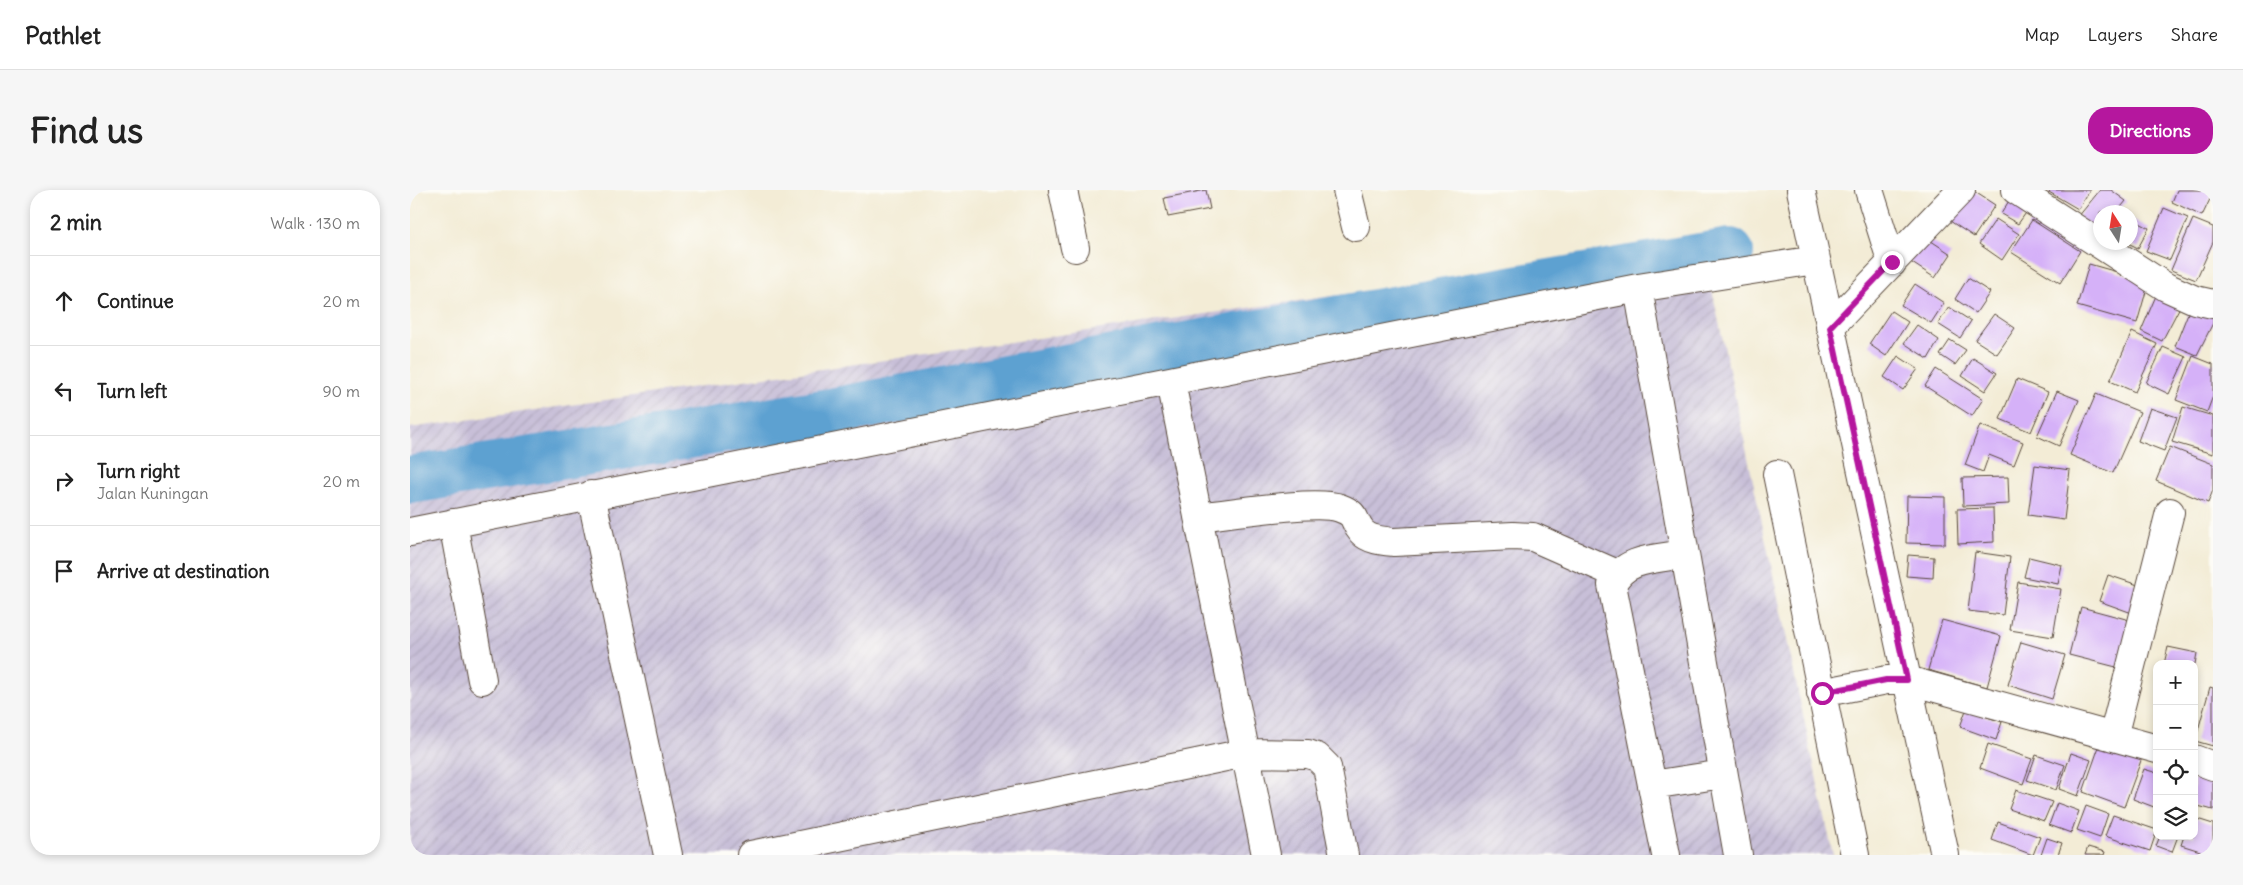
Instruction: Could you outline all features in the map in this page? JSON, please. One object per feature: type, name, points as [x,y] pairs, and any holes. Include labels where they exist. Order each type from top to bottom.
[{"type":"street","points":[[1063,190],[1075,248]]},
{"type":"street","points":[[1347,190],[1356,227]]},
{"type":"street","points":[[1800,190],[1946,855]]},
{"type":"street","points":[[1870,190],[1892,262]]},
{"type":"street","points":[[1830,327],[1961,190]]},
{"type":"street","points":[[2016,190],[2166,287],[2195,300],[2213,304]]},
{"type":"street","points":[[410,532],[1638,288],[1815,260]]},
{"type":"street","points":[[1638,288],[1738,855]]},
{"type":"street","points":[[1170,382],[1266,855]]},
{"type":"street","points":[[1777,474],[1855,855]]},
{"type":"street","points":[[591,495],[668,855]]},
{"type":"street","points":[[1198,517],[1311,505],[1338,507],[1354,515],[1362,532],[1376,540],[1394,542],[1513,536],[1533,537],[1617,574]]},
{"type":"street","points":[[2113,737],[2170,512]]},
{"type":"street","points":[[453,523],[482,680]]},
{"type":"street","points":[[1666,855],[1612,585],[1617,574],[1628,565],[1685,554]]},
{"type":"street","points":[[1822,693],[1886,680],[1907,680],[2153,748]]},
{"type":"street","points":[[751,855],[1245,753],[1308,754],[1317,757],[1326,767],[1344,855]]},
{"type":"street","points":[[2198,760],[2213,766]]},
{"type":"street","points":[[1652,785],[1723,774]]},
{"type":"shaded area","points":[[1702,243],[1833,855],[410,855],[410,428]]},
{"type":"building","points":[[1206,190],[1210,209],[1168,217],[1164,198]]},
{"type":"building","points":[[1972,190],[1995,205],[1974,237],[1950,221]]},
{"type":"building","points":[[2051,190],[2090,190],[2078,209],[2049,192]]},
{"type":"building","points":[[2100,190],[2111,190],[2126,201],[2123,205],[2093,205],[2093,229],[2078,217]]},
{"type":"building","points":[[2177,190],[2213,190],[2213,193],[2202,216],[2172,202]]},
{"type":"building","points":[[2010,199],[2028,210],[2018,224],[2001,214]]},
{"type":"building","points":[[2164,208],[2188,218],[2170,260],[2146,251]]},
{"type":"building","points":[[1996,219],[2019,234],[2002,260],[1979,244]]},
{"type":"building","points":[[2193,219],[2213,227],[2213,242],[2196,280],[2171,270]]},
{"type":"building","points":[[2032,220],[2080,251],[2060,283],[2011,252]]},
{"type":"building","points":[[2138,222],[2149,228],[2138,248]]},
{"type":"building","points":[[1925,237],[1951,254],[1935,278],[1909,261]]},
{"type":"building","points":[[2089,264],[2149,281],[2137,323],[2077,306]]},
{"type":"building","points":[[1968,278],[1990,292],[1976,313],[1955,299]]},
{"type":"building","points":[[1915,284],[1944,303],[1931,323],[1901,305]]},
{"type":"building","points":[[2158,291],[2183,301],[2162,341],[2141,331]]},
{"type":"building","points":[[2192,303],[2213,312],[2213,323],[2197,355],[2175,346]]},
{"type":"building","points":[[1949,307],[1971,321],[1960,338],[1938,324]]},
{"type":"building","points":[[1891,311],[1908,322],[1886,356],[1869,344]]},
{"type":"building","points":[[1994,314],[2015,328],[1997,354],[1975,340]]},
{"type":"building","points":[[1917,325],[1939,340],[1928,359],[1904,343]]},
{"type":"building","points":[[2132,332],[2157,344],[2135,392],[2110,381]]},
{"type":"building","points":[[1950,340],[1966,350],[1955,365],[1940,355]]},
{"type":"building","points":[[2163,347],[2186,357],[2169,394],[2146,383]]},
{"type":"building","points":[[1898,356],[1918,369],[1903,390],[1884,377]]},
{"type":"building","points":[[2193,356],[2213,364],[2213,396],[2207,412],[2176,400]]},
{"type":"building","points":[[1973,358],[1997,373],[1985,391],[1962,376]]},
{"type":"building","points":[[1936,369],[1983,399],[1972,416],[1925,386]]},
{"type":"building","points":[[2017,379],[2048,392],[2031,432],[2000,419]]},
{"type":"building","points":[[2057,391],[2079,400],[2059,446],[2037,436]]},
{"type":"building","points":[[2096,394],[2140,412],[2113,473],[2070,455]]},
{"type":"building","points":[[2183,407],[2213,416],[2213,454],[2172,442]]},
{"type":"building","points":[[2150,408],[2177,417],[2164,451],[2138,441]]},
{"type":"building","points":[[1980,425],[2023,442],[2014,465],[1989,455],[1983,472],[1965,465]]},
{"type":"building","points":[[2170,447],[2213,464],[2213,490],[2208,503],[2156,481]]},
{"type":"building","points":[[2035,465],[2070,470],[2064,520],[2028,515]]},
{"type":"building","points":[[2008,477],[2009,504],[1963,506],[1962,478]]},
{"type":"building","points":[[1907,496],[1945,497],[1945,544],[1906,543]]},
{"type":"building","points":[[1993,508],[1994,542],[1958,544],[1957,509]]},
{"type":"building","points":[[1975,552],[2010,557],[2003,615],[1968,611]]},
{"type":"building","points":[[1908,555],[1934,557],[1933,578],[1906,576]]},
{"type":"building","points":[[2029,557],[2062,565],[2058,584],[2024,577]]},
{"type":"building","points":[[2108,575],[2141,586],[2132,613],[2099,601]]},
{"type":"building","points":[[2018,582],[2061,589],[2053,637],[2010,630]]},
{"type":"building","points":[[2081,607],[2137,622],[2124,669],[2069,655]]},
{"type":"building","points":[[1942,620],[2001,636],[1987,687],[1928,670]]},
{"type":"building","points":[[2021,642],[2065,655],[2052,699],[2008,685]]},
{"type":"building","points":[[2168,647],[2197,653],[2196,660],[2165,660]]},
{"type":"building","points":[[2210,687],[2213,688],[2213,746],[2198,742],[2198,730]]},
{"type":"building","points":[[1966,710],[2002,722],[1996,740],[1960,727]]},
{"type":"building","points":[[2101,741],[2143,755],[2124,807],[2083,792]]},
{"type":"building","points":[[1988,744],[2032,759],[2023,784],[1980,768]]},
{"type":"building","points":[[2071,753],[2091,760],[2078,796],[2059,789]]},
{"type":"building","points":[[2036,755],[2065,765],[2056,790],[2027,780]]},
{"type":"building","points":[[2198,768],[2213,772],[2213,810],[2198,806]]},
{"type":"building","points":[[2144,769],[2153,772],[2153,807],[2133,799]]},
{"type":"building","points":[[2016,790],[2052,802],[2044,821],[2009,809]]},
{"type":"building","points":[[2057,803],[2079,811],[2071,833],[2049,825]]},
{"type":"building","points":[[2086,806],[2108,814],[2100,838],[2077,830]]},
{"type":"building","points":[[2113,815],[2153,829],[2154,840],[2150,851],[2105,836]]},
{"type":"building","points":[[2198,819],[2213,824],[2213,855],[2181,845],[2183,840],[2198,840]]},
{"type":"building","points":[[1998,822],[2040,837],[2033,855],[1992,840]]},
{"type":"building","points":[[2047,838],[2062,843],[2058,855],[2041,855]]},
{"type":"building","points":[[2158,840],[2176,840],[2172,852],[2156,846]]},
{"type":"building","points":[[2088,847],[2105,852],[2104,855],[2085,855]]},
{"type":"waterway","points":[[410,480],[830,412],[1167,349],[1730,252]]},
{"type":"route","points":[[1822,693],[1886,680],[1907,680],[1830,327],[1892,262]]}]
